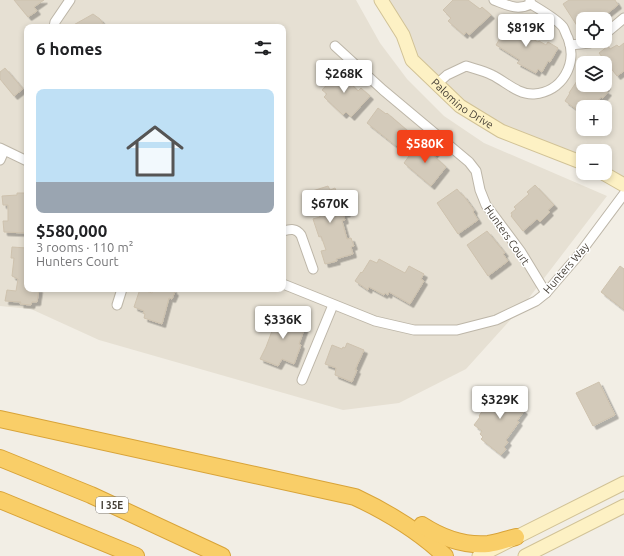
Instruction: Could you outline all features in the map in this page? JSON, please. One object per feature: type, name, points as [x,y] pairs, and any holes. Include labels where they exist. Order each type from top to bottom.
[{"type":"highway","points":[[0,419],[355,497],[405,524],[431,542],[445,556]]},
{"type":"highway","name":"I 35E","points":[[0,458],[91,495],[222,556]]},
{"type":"highway","points":[[0,500],[136,556]]},
{"type":"highway","points":[[365,502],[389,507],[433,533],[456,541],[488,544],[516,537]]},
{"type":"street","points":[[55,24],[70,0]]},
{"type":"street","name":"Palomino Drive","points":[[381,0],[403,35],[412,60],[460,106],[501,131],[576,160]]},
{"type":"street","points":[[437,84],[446,75],[466,66],[493,75],[515,90],[533,94],[550,90],[562,80],[569,69],[571,57],[570,44],[563,27],[530,2],[524,7],[514,8],[494,0]]},
{"type":"street","points":[[612,28],[624,18]]},
{"type":"street","points":[[570,44],[576,43]]},
{"type":"street","name":"Hunters Court","points":[[335,46],[383,90],[469,162],[476,171],[480,190],[486,205],[521,252],[546,294]]},
{"type":"street","points":[[0,160],[2,149],[24,160]]},
{"type":"street","points":[[612,178],[624,185]]},
{"type":"street","name":"Hunters Way","points":[[286,285],[375,321],[414,330],[457,330],[496,320],[536,301],[546,294],[577,257],[624,194]]},
{"type":"street","points":[[286,230],[298,230],[313,269]]},
{"type":"street","points":[[117,305],[121,292]]},
{"type":"street","points":[[302,380],[333,304]]},
{"type":"street","points":[[479,556],[624,482]]},
{"type":"street","points":[[525,556],[624,506]]},
{"type":"shaded area","points":[[0,0],[356,0],[380,43],[407,79],[444,116],[484,143],[607,196],[522,307],[466,369],[399,403],[343,410],[99,340],[31,309],[0,306]]},
{"type":"shaded area","points":[[381,0],[624,0],[624,185],[612,177],[612,144],[576,144],[576,160],[501,131],[412,60]]},
{"type":"building","points":[[14,0],[44,0],[34,7],[37,11],[28,17]]},
{"type":"building","points":[[453,0],[468,0],[480,9],[482,7],[491,15],[469,35],[466,32],[464,35],[448,21],[451,18],[443,10]]},
{"type":"building","points":[[569,0],[615,0],[618,5],[609,12],[576,12],[576,24],[563,4]]},
{"type":"building","points":[[93,14],[100,19],[103,24],[75,24]]},
{"type":"building","points":[[508,20],[518,25],[516,30],[538,42],[539,41],[546,45],[548,42],[558,48],[542,72],[538,69],[536,73],[517,63],[520,60],[496,45]]},
{"type":"building","points":[[624,43],[624,71],[617,76],[612,70],[612,56],[601,56],[599,53],[605,48],[610,49],[617,45],[619,47]]},
{"type":"building","points":[[339,67],[350,77],[347,80],[358,91],[361,88],[370,96],[351,117],[346,112],[343,115],[324,97],[327,94],[322,90],[334,77],[332,75]]},
{"type":"building","points":[[5,68],[23,89],[14,96],[0,79],[0,72]]},
{"type":"building","points":[[576,82],[576,92],[608,92],[603,98],[601,97],[599,100],[576,100],[576,109],[565,101]]},
{"type":"building","points":[[378,108],[386,114],[387,113],[408,131],[396,146],[367,123]]},
{"type":"building","points":[[424,145],[436,152],[433,155],[446,167],[431,186],[404,163],[414,149],[416,150],[419,146],[422,148]]},
{"type":"building","points":[[535,185],[554,205],[548,210],[550,212],[540,222],[537,219],[523,231],[511,216],[511,213],[516,209],[514,207],[529,194],[527,192]]},
{"type":"building","points":[[328,186],[330,190],[335,188],[342,206],[345,205],[347,213],[343,214],[345,220],[342,221],[347,239],[351,238],[354,246],[351,247],[353,254],[336,259],[337,261],[325,264],[321,251],[326,250],[321,236],[319,237],[313,219],[320,217],[316,203],[306,206],[303,194]]},
{"type":"building","points":[[457,189],[474,210],[473,212],[478,220],[458,234],[437,203]]},
{"type":"building","points":[[17,193],[24,193],[24,233],[4,232],[3,221],[8,221],[8,205],[3,205],[2,196],[17,195]]},
{"type":"building","points":[[487,231],[505,253],[503,254],[508,261],[488,276],[467,245]]},
{"type":"building","points":[[12,247],[24,248],[24,292],[39,292],[37,302],[32,302],[31,305],[20,304],[21,302],[5,301],[7,290],[16,291],[18,279],[12,276],[14,258],[11,258]]},
{"type":"building","points":[[379,259],[405,273],[409,266],[424,274],[421,279],[424,281],[410,304],[389,292],[388,295],[385,293],[384,295],[369,287],[368,290],[355,281],[370,260],[377,263]]},
{"type":"building","points":[[620,266],[624,269],[624,310],[601,292]]},
{"type":"building","points":[[139,292],[175,292],[172,299],[169,298],[162,324],[144,318],[144,311],[134,307]]},
{"type":"building","points":[[275,309],[294,316],[294,323],[305,327],[299,344],[301,345],[294,364],[282,359],[278,366],[260,359],[275,323],[271,321]]},
{"type":"building","points":[[347,343],[364,350],[355,370],[357,370],[352,382],[335,375],[336,368],[325,364],[332,345],[342,349],[343,347],[345,348]]},
{"type":"building","points":[[599,382],[615,415],[593,426],[576,393]]},
{"type":"building","points":[[501,388],[524,404],[521,408],[524,411],[517,421],[519,422],[506,440],[508,442],[504,447],[506,449],[501,455],[481,439],[483,437],[480,434],[482,431],[474,425],[485,407],[487,408]]}]
